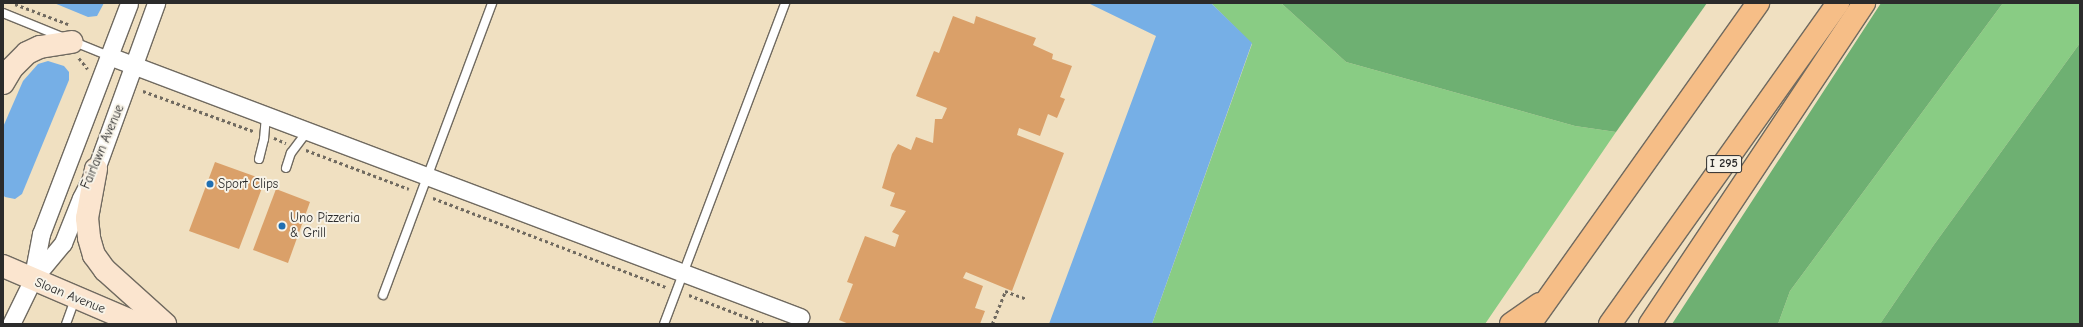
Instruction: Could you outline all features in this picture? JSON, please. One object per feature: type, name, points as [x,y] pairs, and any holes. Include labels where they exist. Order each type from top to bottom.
[{"type":"highway","points":[[1530,324],[1758,3]]},
{"type":"highway","name":"I 295","points":[[1610,324],[1838,3]]},
{"type":"highway","points":[[1650,324],[1864,3]]},
{"type":"highway","points":[[1511,324],[1549,297]]},
{"type":"main road","points":[[3,83],[12,68],[27,52],[40,46],[74,42]]},
{"type":"main road","points":[[96,170],[87,218],[89,238],[94,255],[109,273],[165,324]]},
{"type":"main road","name":"Sloan Avenue","points":[[3,266],[32,281],[138,324]]},
{"type":"street","name":"Fairlawn Avenue","points":[[32,281],[41,234],[129,3]]},
{"type":"street","name":"Fairlawn Avenue","points":[[11,324],[32,281],[63,243],[81,198],[96,170],[135,66],[156,3]]},
{"type":"street","points":[[109,56],[800,317]]},
{"type":"lane","points":[[383,295],[492,3]]},
{"type":"lane","points":[[664,324],[785,3]]},
{"type":"lane","points":[[3,13],[109,56]]},
{"type":"lane","points":[[259,159],[264,139],[266,115]]},
{"type":"lane","points":[[286,168],[291,153],[307,132]]},
{"type":"lane","points":[[66,324],[75,299]]},
{"type":"path","points":[[16,4],[74,42],[88,69]]},
{"type":"path","points":[[143,91],[257,132]]},
{"type":"path","points":[[274,138],[287,143]]},
{"type":"path","points":[[305,150],[409,189]]},
{"type":"path","points":[[433,198],[666,287]]},
{"type":"path","points":[[992,324],[1005,291],[1027,299]]},
{"type":"path","points":[[689,295],[764,324]]},
{"type":"green space","points":[[1211,3],[1281,3],[1346,62],[1575,126],[1616,132],[1485,324],[1152,324],[1252,44]]},
{"type":"green space","points":[[1281,3],[1707,3],[1616,132],[1575,126],[1346,62]]},
{"type":"green space","points":[[1881,3],[2003,3],[1790,291],[1778,324],[1672,324]]},
{"type":"green space","points":[[2003,3],[2080,3],[2080,43],[1933,246],[1880,324],[1778,324],[1790,291]]},
{"type":"green space","points":[[2080,43],[2080,324],[1880,324],[1933,246]]},
{"type":"water","points":[[54,3],[104,3],[97,16],[88,17]]},
{"type":"water","points":[[1088,3],[1211,3],[1252,43],[1152,324],[1049,324],[1156,36]]},
{"type":"water","points":[[48,61],[64,66],[69,72],[69,80],[22,194],[15,199],[5,197],[3,195],[3,127],[23,81],[38,64]]},
{"type":"building","points":[[953,16],[974,24],[976,16],[1036,38],[1033,45],[1053,54],[1052,59],[1072,66],[1060,97],[1065,99],[1057,118],[1048,114],[1040,136],[1019,128],[1017,135],[1064,153],[1012,291],[966,272],[963,278],[983,286],[975,308],[985,311],[980,324],[849,324],[839,320],[853,284],[847,282],[865,236],[895,247],[899,235],[892,232],[906,211],[890,206],[895,193],[882,188],[892,154],[898,144],[911,150],[916,137],[933,143],[935,119],[942,119],[947,108],[916,96],[934,51],[939,53]]},
{"type":"building","points":[[215,162],[265,180],[239,249],[189,231]]},
{"type":"building","name":"Uno Pizzeria & Grill","points":[[276,189],[310,202],[288,263],[253,250]]},
{"type":"place","name":"Sport Clips","points":[[210,184]]},
{"type":"place","name":"Uno Pizzeria & Grill","points":[[282,226]]}]
